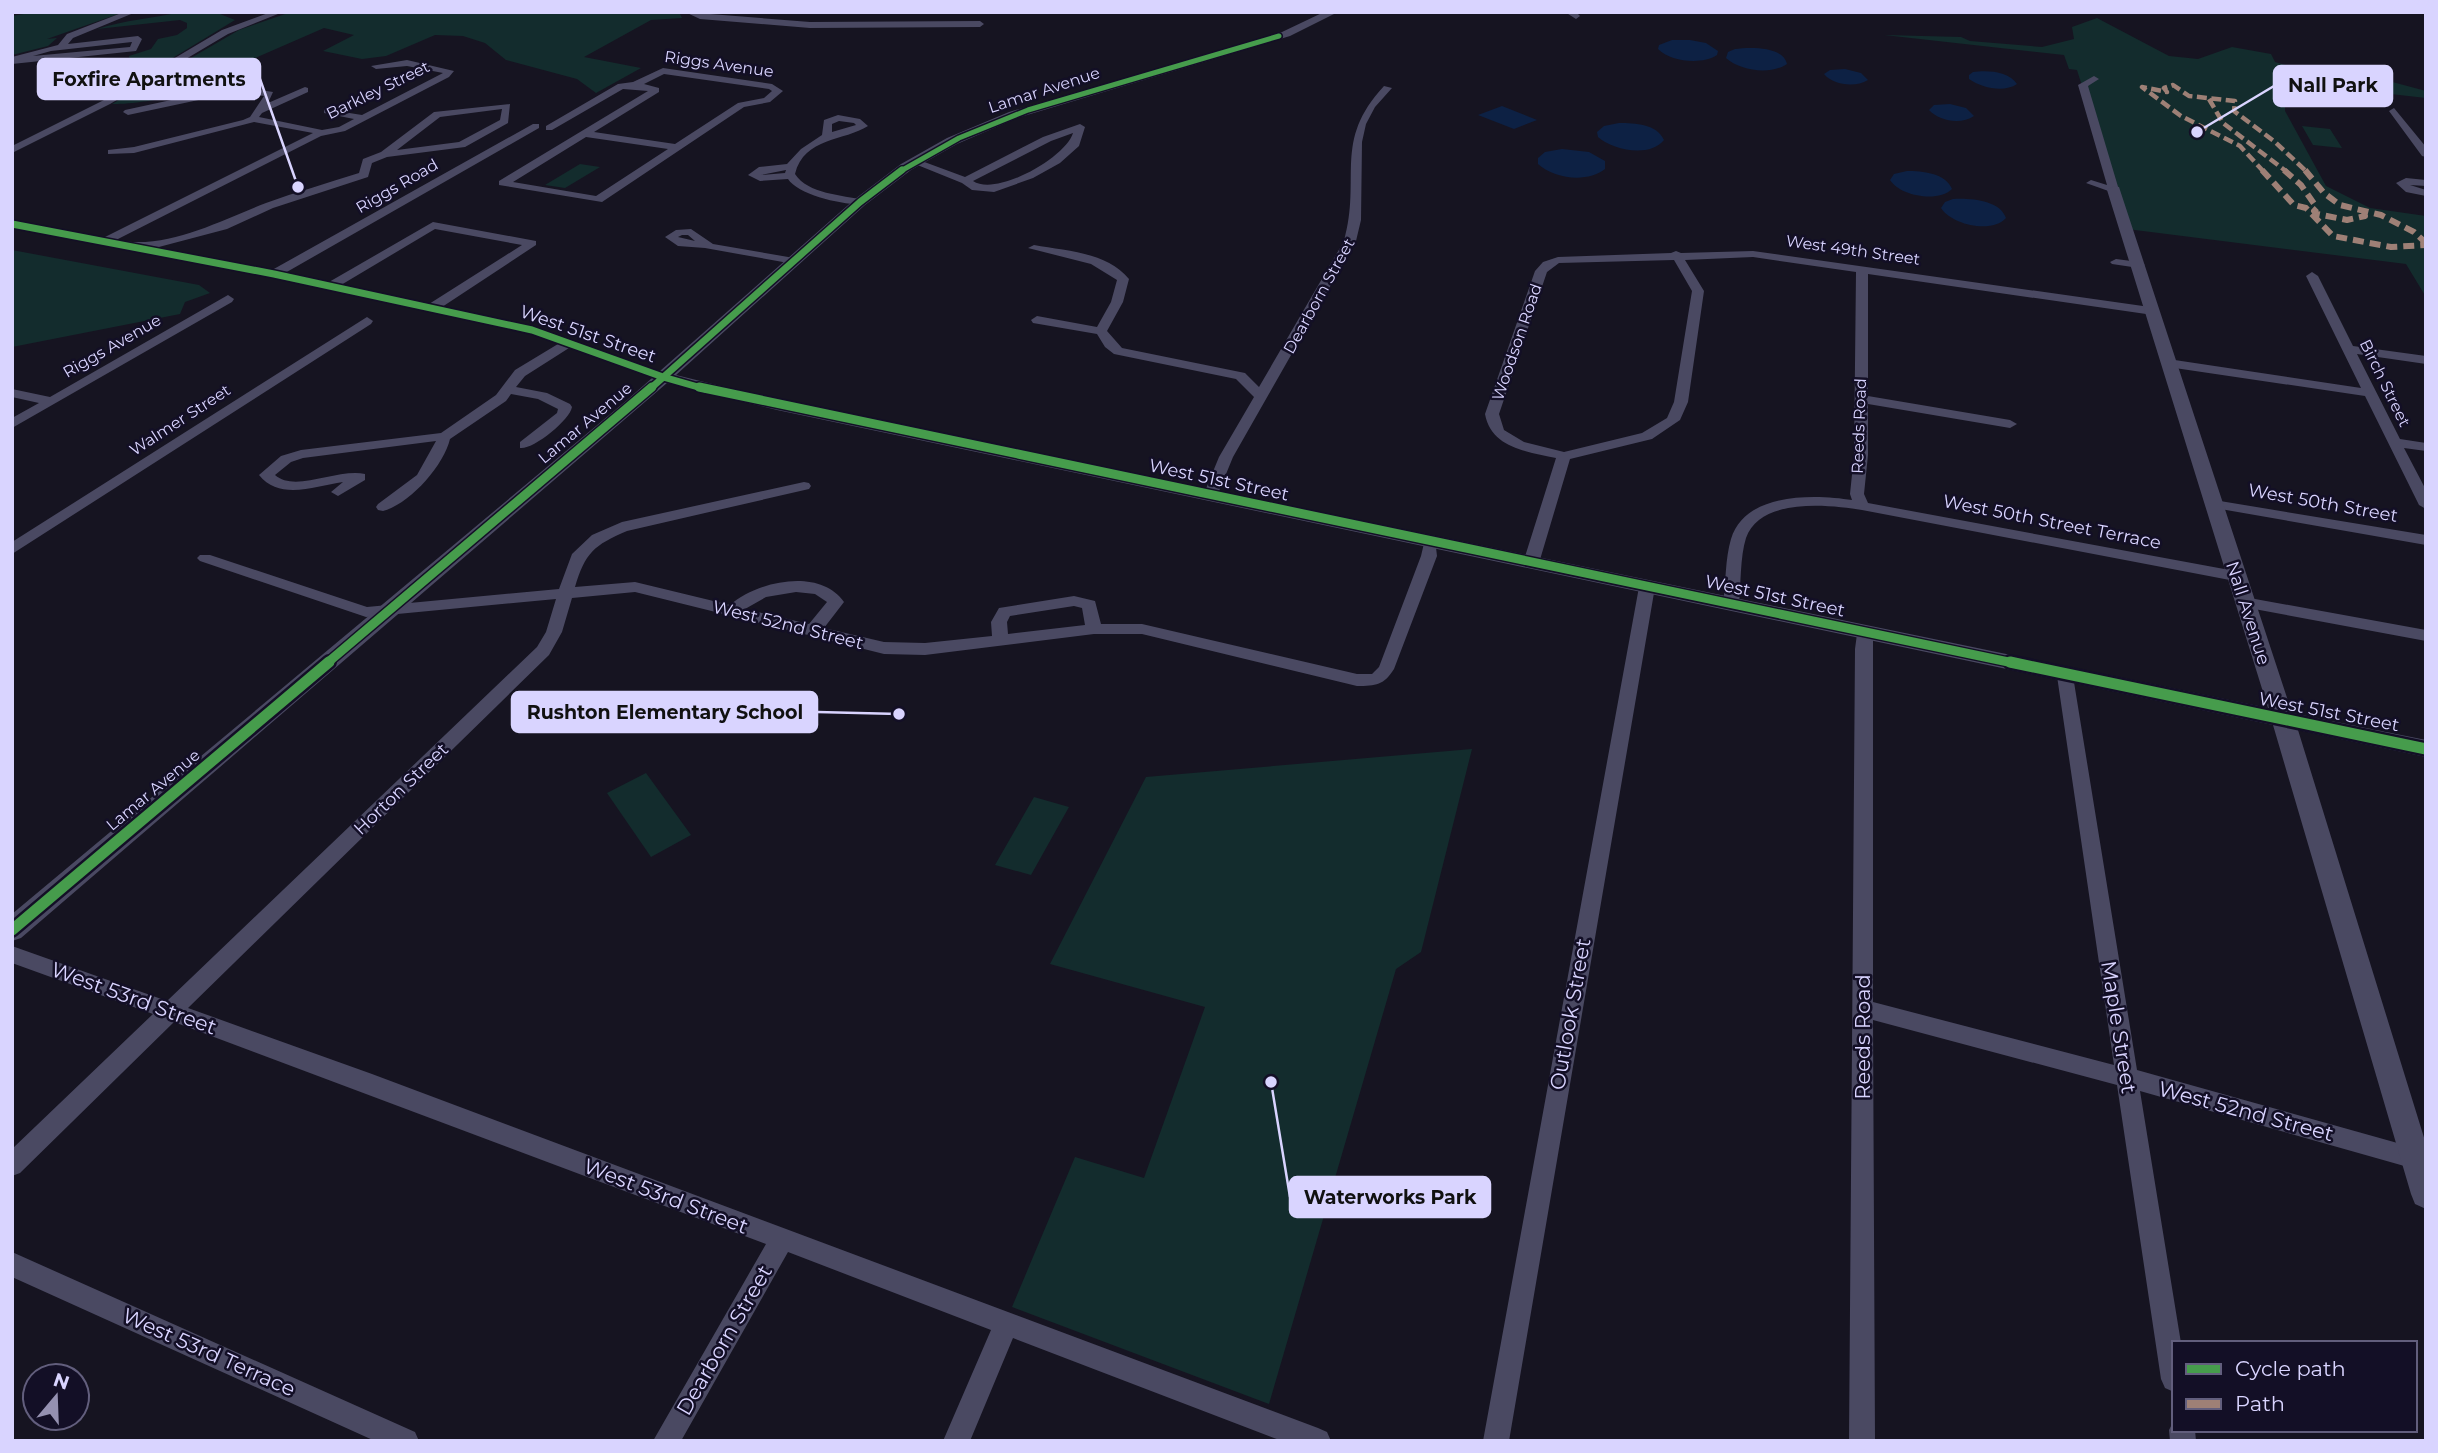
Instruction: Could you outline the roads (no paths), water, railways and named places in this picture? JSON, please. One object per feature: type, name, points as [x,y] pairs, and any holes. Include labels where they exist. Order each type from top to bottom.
[{"type":"street","points":[[60,47],[70,36],[132,12]]},
{"type":"street","points":[[251,12],[265,16]]},
{"type":"street","points":[[13,150],[107,102],[225,32],[279,12]]},
{"type":"street","points":[[689,12],[700,16],[810,25],[980,24]]},
{"type":"street","name":"Lamar Avenue","points":[[12,930],[663,377],[860,202],[915,162],[952,141],[1013,115],[1286,34],[1333,12]]},
{"type":"street","points":[[138,39],[133,49],[95,53],[88,61],[36,66],[42,58],[12,61],[37,51],[138,39]]},
{"type":"street","name":"Barkley Street","points":[[102,243],[318,134],[342,129],[449,71],[407,63],[376,66]]},
{"type":"street","name":"Riggs Avenue","points":[[550,128],[623,85],[635,85],[663,71],[778,89],[778,93],[769,100],[741,105],[676,148]]},
{"type":"street","name":"Nall Avenue","points":[[2094,79],[2083,85],[2084,94],[2420,1159],[2426,1194]]},
{"type":"street","points":[[635,85],[656,90],[503,183],[598,200],[676,148]]},
{"type":"street","name":"Dearborn Street","points":[[1210,496],[1226,457],[1350,241],[1359,210],[1355,142],[1369,109],[1387,88]]},
{"type":"street","points":[[128,112],[239,89],[270,93],[270,97],[256,115]]},
{"type":"street","points":[[112,152],[134,150],[256,115],[306,89]]},
{"type":"street","points":[[385,154],[437,114],[507,106],[506,121]]},
{"type":"street","points":[[327,111],[364,118]]},
{"type":"street","points":[[2394,111],[2426,154]]},
{"type":"street","points":[[256,115],[317,130],[318,134]]},
{"type":"street","points":[[137,250],[223,227],[269,206],[364,175],[367,161],[385,154],[461,145],[506,121],[690,150]]},
{"type":"street","name":"Riggs Road","points":[[274,274],[536,125]]},
{"type":"street","points":[[915,162],[966,181],[976,188],[989,190],[1029,176],[1069,150],[1076,141],[1080,127],[1047,139],[966,181]]},
{"type":"street","points":[[827,136],[797,155],[789,171],[797,184],[810,191],[860,202]]},
{"type":"street","points":[[2091,183],[2114,190]]},
{"type":"street","points":[[2426,183],[2401,183],[2410,190],[2426,193]]},
{"type":"street","name":"West 51st Street","points":[[12,224],[137,250],[274,274],[532,330],[663,377],[753,400],[2426,749]]},
{"type":"street","points":[[331,286],[433,225],[531,243],[430,309]]},
{"type":"street","points":[[158,254],[174,240]]},
{"type":"street","points":[[705,245],[794,261]]},
{"type":"street","points":[[1034,248],[1103,264],[1119,274],[1123,279],[1120,293],[1101,331]]},
{"type":"street","points":[[1531,564],[1564,456],[1657,432],[1678,413],[1698,291],[1676,254]]},
{"type":"street","name":"West 49th Street","points":[[1547,264],[1569,258],[1753,254],[2152,311]]},
{"type":"street","points":[[2116,262],[2139,265]]},
{"type":"street","name":"Woodson Road","points":[[1547,264],[1541,271],[1492,414],[1491,425],[1499,435],[1510,441],[1564,456]]},
{"type":"street","name":"Reeds Road","points":[[1862,268],[1861,455],[1857,494],[1862,506]]},
{"type":"street","name":"Birch Street","points":[[2312,276],[2426,505]]},
{"type":"street","name":"Riggs Avenue","points":[[12,424],[228,299]]},
{"type":"street","points":[[1037,320],[1101,331],[1109,344],[1130,355],[1240,376],[1279,366]]},
{"type":"street","name":"Walmer Street","points":[[12,549],[367,321]]},
{"type":"street","points":[[338,492],[360,477],[334,477],[295,487],[270,481],[266,475],[286,459],[301,454],[417,438],[444,437],[509,390],[512,381],[520,373],[568,343]]},
{"type":"street","points":[[2348,349],[2426,360]]},
{"type":"street","points":[[2168,363],[2369,393]]},
{"type":"street","points":[[1240,376],[1261,396]]},
{"type":"street","points":[[509,390],[542,396],[565,407],[564,414],[525,445]]},
{"type":"street","points":[[12,393],[51,401]]},
{"type":"street","points":[[1861,399],[2010,424]]},
{"type":"street","points":[[383,507],[422,478],[440,449],[444,437]]},
{"type":"street","points":[[2394,442],[2426,447]]},
{"type":"street","name":"Horton Street","points":[[12,1165],[543,651],[554,632],[580,554],[590,543],[610,531],[804,485]]},
{"type":"street","points":[[1731,604],[1739,537],[1759,515],[1781,506],[1806,501],[1836,501],[1862,506]]},
{"type":"street","name":"West 50th Street","points":[[2214,504],[2426,540]]},
{"type":"street","name":"West 50th Street Terrace","points":[[1862,506],[2235,576]]},
{"type":"street","name":"West 52nd Street","points":[[205,558],[362,611],[635,587],[884,648],[911,650],[1094,629],[1142,629],[1357,680],[1376,680],[1386,669],[1429,556],[1430,542]]},
{"type":"street","points":[[733,611],[759,594],[816,587],[831,594],[836,602],[812,631]]},
{"type":"street","name":"Outlook Street","points":[[1496,1441],[1647,587]]},
{"type":"street","points":[[1000,639],[999,622],[1005,612],[1074,601],[1089,606],[1094,629]]},
{"type":"street","points":[[2244,602],[2426,636]]},
{"type":"street","name":"Reeds Road","points":[[1862,1441],[1865,634]]},
{"type":"street","name":"Maple Street","points":[[2066,676],[2172,1366]]},
{"type":"street","name":"West 53rd Street","points":[[12,954],[173,1010],[1310,1439]]},
{"type":"street","name":"West 52nd Street","points":[[1862,1009],[2127,1078],[2420,1159]]},
{"type":"street","name":"Dearborn Street","points":[[666,1441],[782,1240]]},
{"type":"street","name":"West 53rd Terrace","points":[[12,1264],[406,1441]]},
{"type":"street","points":[[956,1441],[1006,1325]]},
{"type":"water","points":[[1672,40],[1706,43],[1718,51],[1717,55],[1703,60],[1687,61],[1671,57],[1658,49],[1659,45]]},
{"type":"water","points":[[1757,48],[1773,51],[1784,58],[1787,64],[1773,70],[1747,69],[1726,58],[1728,52]]},
{"type":"water","points":[[1845,69],[1861,73],[1868,80],[1857,84],[1844,84],[1833,81],[1824,74],[1830,70]]},
{"type":"water","points":[[1991,71],[2003,74],[2017,84],[2000,89],[1986,87],[1969,79],[1973,72]]},
{"type":"water","points":[[1950,104],[1966,108],[1974,116],[1963,120],[1950,120],[1938,117],[1929,110],[1934,105]]},
{"type":"water","points":[[1502,106],[1537,120],[1514,129],[1478,115]]},
{"type":"water","points":[[1619,123],[1651,128],[1664,140],[1650,149],[1631,150],[1604,142],[1598,137],[1597,132],[1604,126]]},
{"type":"water","points":[[1562,149],[1589,152],[1605,161],[1605,169],[1581,178],[1562,176],[1538,164],[1538,158],[1545,152]]},
{"type":"water","points":[[1907,171],[1939,176],[1945,179],[1952,189],[1938,196],[1910,194],[1890,180],[1894,174]]},
{"type":"water","points":[[1953,199],[1991,204],[1998,207],[2006,218],[1991,226],[1963,223],[1946,214],[1941,208],[1945,202]]},
{"type":"place","name":"Nall Park","points":[[2197,132]]},
{"type":"place","name":"Foxfire Apartments","points":[[298,187]]},
{"type":"place","name":"Rushton Elementary School","points":[[899,714]]},
{"type":"place","name":"Waterworks Park","points":[[1271,1082]]}]
